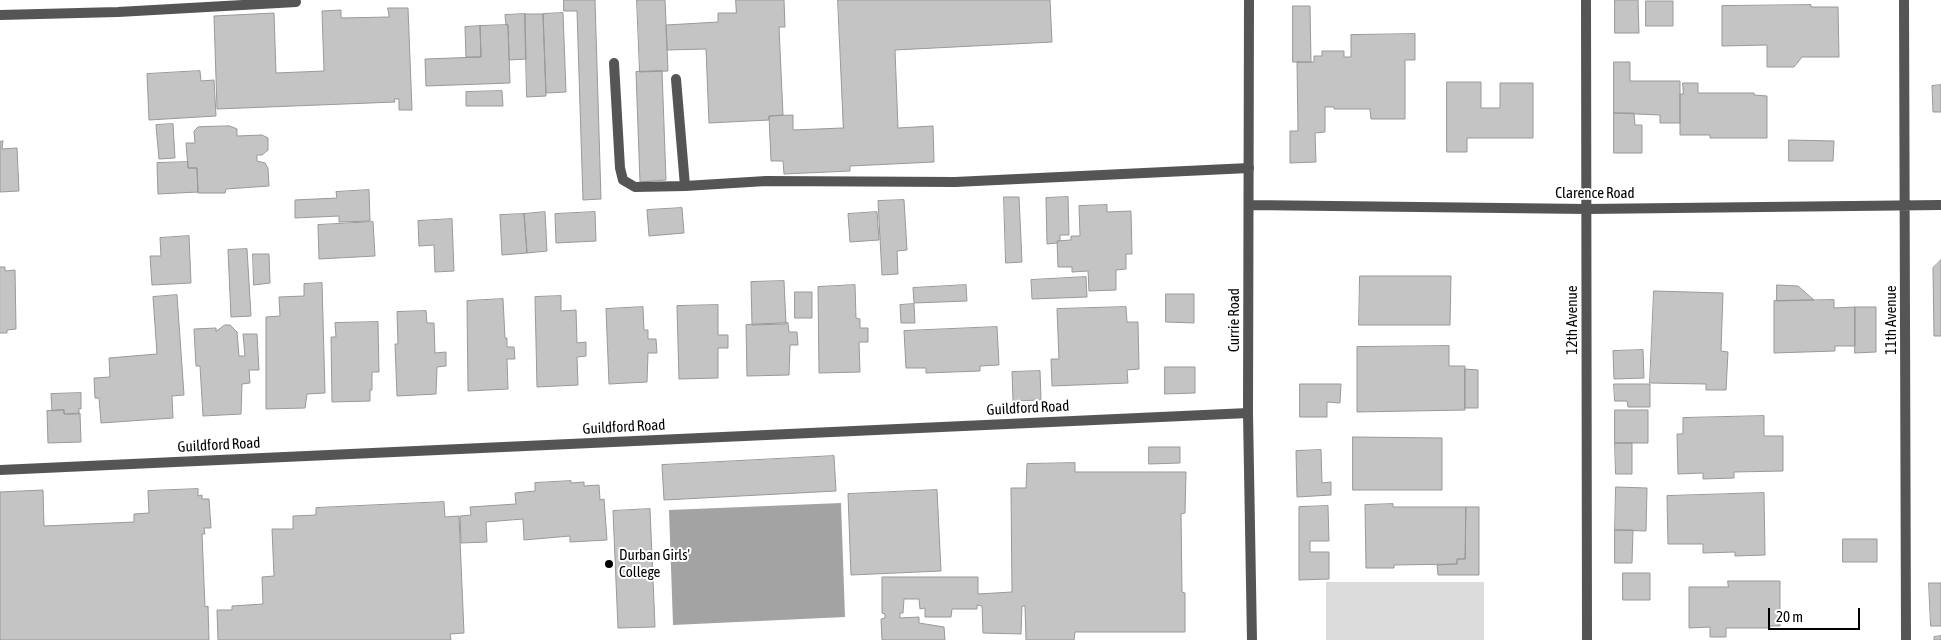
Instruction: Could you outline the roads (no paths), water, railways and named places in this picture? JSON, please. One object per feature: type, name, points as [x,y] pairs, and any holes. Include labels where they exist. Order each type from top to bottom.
[{"type":"street","name":"Currie Road","points":[[1248,0],[1248,413],[1252,640]]},
{"type":"street","name":"12th Avenue","points":[[1586,0],[1587,640]]},
{"type":"street","name":"11th Avenue","points":[[1904,0],[1906,640]]},
{"type":"street","points":[[0,15],[118,12],[296,2]]},
{"type":"street","points":[[614,63],[620,168],[623,180],[636,187],[685,186],[766,180],[955,182],[1249,168]]},
{"type":"street","points":[[676,79],[685,186]]},
{"type":"street","name":"Clarence Road","points":[[1249,206],[1587,209],[1941,205]]},
{"type":"street","name":"Guildford Road","points":[[0,470],[1248,413]]},
{"type":"place","name":"Durban Girls' College","points":[[609,564]]}]
